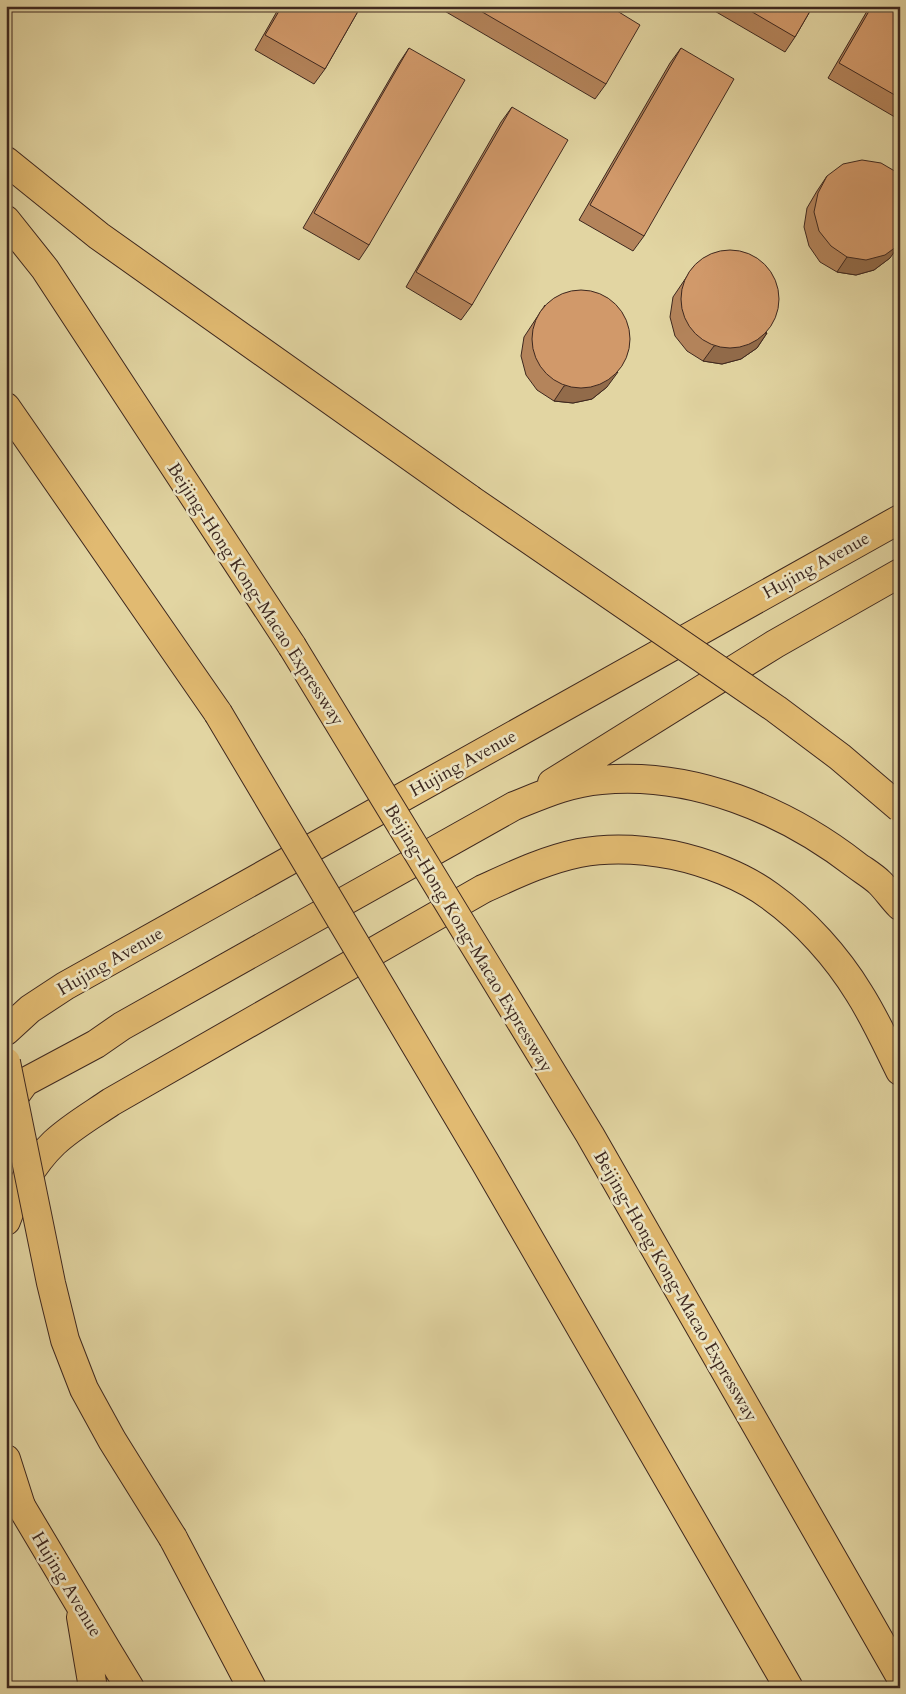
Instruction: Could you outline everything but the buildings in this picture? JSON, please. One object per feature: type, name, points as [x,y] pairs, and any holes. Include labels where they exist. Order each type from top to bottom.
[{"type":"main road","points":[[6,162],[99,236],[470,499],[776,709],[840,757],[900,808]]},
{"type":"main road","name":"Beijing-Hong Kong-Macao Expressway","points":[[6,220],[45,269],[292,646],[590,1135],[900,1676]]},
{"type":"main road","points":[[6,408],[218,712],[485,1162],[789,1688]]},
{"type":"main road","name":"Hujing Avenue","points":[[6,1032],[30,1009],[65,986],[900,519]]},
{"type":"main road","points":[[6,1108],[25,1082],[96,1044],[122,1026],[514,806],[775,644],[900,572]]},
{"type":"main road","points":[[514,806],[559,788],[602,780],[646,780],[687,785],[721,794],[763,809],[805,830],[844,855],[880,883],[900,906]]},
{"type":"main road","points":[[6,1221],[29,1174],[54,1143],[82,1121],[111,1102],[483,889],[549,861],[579,853],[609,849],[635,849],[688,858],[744,880],[769,895],[792,914],[840,966],[859,993],[900,1070]]},
{"type":"main road","points":[[6,1062],[51,1283],[65,1340],[89,1398],[112,1440],[173,1538],[252,1688]]},
{"type":"main road","points":[[6,1459],[21,1506]]},
{"type":"main road","name":"Hujing Avenue","points":[[6,1480],[130,1688]]},
{"type":"main road","points":[[79,1603],[93,1688]]}]
